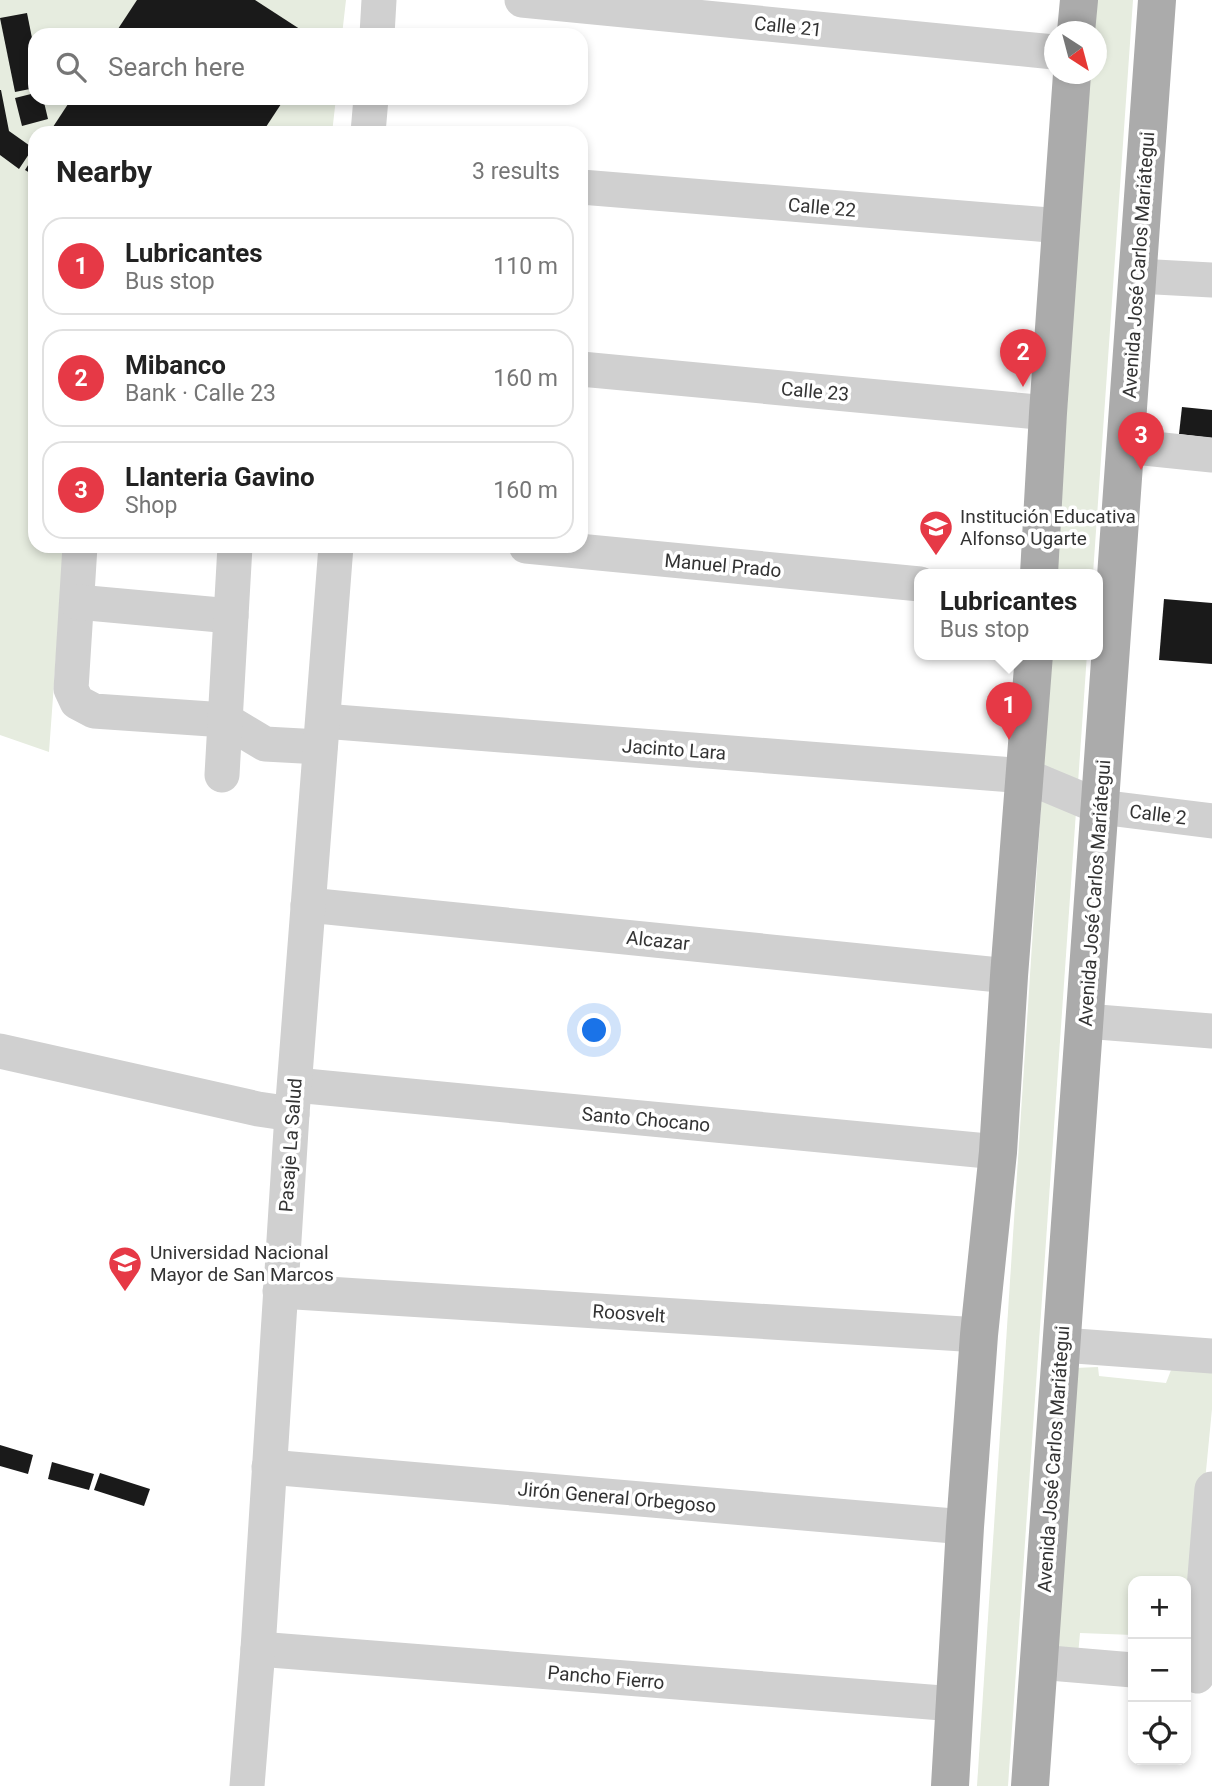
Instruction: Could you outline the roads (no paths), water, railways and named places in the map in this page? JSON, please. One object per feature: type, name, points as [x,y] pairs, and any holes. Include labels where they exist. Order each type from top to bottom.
[{"type":"main road","points":[[1077,21],[1079,0]]},
{"type":"main road","name":"Avenida José Carlos Mariátegui","points":[[1030,1786],[1157,0]]},
{"type":"main road","points":[[1039,569],[1071,84]]},
{"type":"main road","points":[[950,1786],[979,1335],[998,1152],[1034,660]]},
{"type":"street","points":[[377,28],[379,0]]},
{"type":"street","name":"Calle 21","points":[[522,0],[1044,51]]},
{"type":"street","points":[[369,126],[370,105]]},
{"type":"street","name":"Calle 22","points":[[588,188],[1062,226]]},
{"type":"street","points":[[1136,276],[1212,281]]},
{"type":"street","name":"Calle 23","points":[[588,370],[1048,413]]},
{"type":"street","points":[[1125,446],[1212,456]]},
{"type":"street","name":"Manuel Prado","points":[[588,552],[914,583]]},
{"type":"street","points":[[80,553],[71,689],[78,702],[94,711],[225,720]]},
{"type":"street","points":[[222,775],[235,553]]},
{"type":"street","name":"Pasaje La Salud","points":[[247,1786],[258,1650],[279,1291],[335,553]]},
{"type":"street","points":[[77,602],[231,616]]},
{"type":"street","name":"Jacinto Lara","points":[[225,720],[265,744],[321,734],[1026,776]]},
{"type":"street","name":"Calle 2","points":[[1026,776],[1100,807],[1212,821]]},
{"type":"street","name":"Alcazar","points":[[308,905],[1009,976]]},
{"type":"street","points":[[1085,1021],[1212,1031]]},
{"type":"street","name":"Santo Chocano","points":[[0,1051],[258,1109],[293,1100],[998,1152]]},
{"type":"street","name":"Roosvelt","points":[[279,1291],[979,1335]]},
{"type":"street","points":[[1062,1345],[1212,1356]]},
{"type":"street","name":"Jirón General Orbegoso","points":[[269,1467],[965,1527]]},
{"type":"street","points":[[1198,1676],[1212,1489]]},
{"type":"street","name":"Pancho Fierro","points":[[258,1650],[955,1704]]},
{"type":"street","points":[[1038,1662],[1128,1670]]},
{"type":"place","name":"Mibanco","points":[[1023,387]]},
{"type":"place","name":"Llanteria Gavino","points":[[1141,470]]},
{"type":"place","name":"Institución Educativa Alfonso Ugarte","points":[[936,557]]},
{"type":"place","name":"Lubricantes","points":[[1009,740]]},
{"type":"place","name":"Universidad Nacional Mayor de San Marcos","points":[[125,1293]]}]
